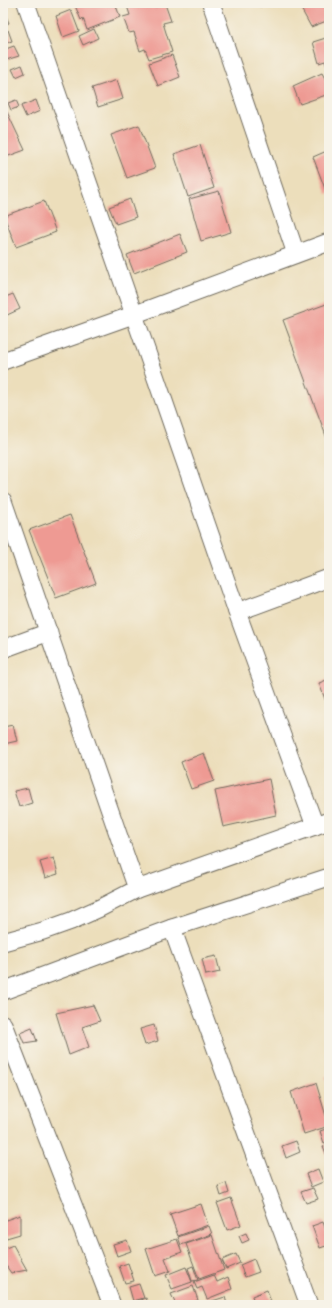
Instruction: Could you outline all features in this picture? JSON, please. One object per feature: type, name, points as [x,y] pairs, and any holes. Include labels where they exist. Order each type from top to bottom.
[{"type":"street","points":[[3,942],[43,931],[71,921],[137,889],[325,823],[236,612],[26,3]]},
{"type":"street","points":[[211,3],[296,254]]},
{"type":"street","points":[[3,361],[133,315],[329,242]]},
{"type":"street","points":[[3,501],[137,889]]},
{"type":"street","points":[[236,612],[329,578]]},
{"type":"street","points":[[3,649],[49,632]]},
{"type":"street","points":[[3,991],[172,928],[329,877]]},
{"type":"street","points":[[172,928],[309,1305]]},
{"type":"street","points":[[3,1024],[112,1305]]},
{"type":"building","points":[[74,3],[115,3],[120,17],[87,30],[83,18],[81,20]]},
{"type":"building","points":[[126,3],[154,3],[155,7],[165,4],[171,21],[163,23],[172,52],[149,59],[145,49],[140,51],[134,32],[129,33],[123,17],[130,15]]},
{"type":"building","points":[[258,3],[269,3],[260,7]]},
{"type":"building","points":[[298,3],[329,3],[329,20],[311,27]]},
{"type":"building","points":[[3,9],[9,23],[3,25]]},
{"type":"building","points":[[71,10],[79,31],[63,37],[56,16]]},
{"type":"building","points":[[94,29],[98,38],[83,45],[79,36]]},
{"type":"building","points":[[8,30],[12,41],[3,44],[3,32]]},
{"type":"building","points":[[329,37],[329,72],[325,61],[319,63],[313,42]]},
{"type":"building","points":[[14,46],[19,56],[6,60],[3,50]]},
{"type":"building","points":[[172,55],[180,77],[158,86],[149,63]]},
{"type":"building","points":[[22,65],[25,73],[16,77],[12,69]]},
{"type":"building","points":[[322,73],[329,86],[329,94],[300,104],[293,86]]},
{"type":"building","points":[[117,80],[123,99],[98,107],[92,88]]},
{"type":"building","points":[[16,100],[19,107],[11,110],[8,103]]},
{"type":"building","points":[[36,100],[40,111],[26,117],[21,106]]},
{"type":"building","points":[[7,112],[25,150],[3,158],[3,113]]},
{"type":"building","points":[[139,125],[155,168],[127,178],[111,135]]},
{"type":"building","points":[[200,145],[214,188],[188,197],[174,154]]},
{"type":"building","points":[[329,150],[329,193],[327,194],[313,157]]},
{"type":"building","points":[[219,191],[231,232],[201,241],[189,199]]},
{"type":"building","points":[[130,199],[136,217],[116,224],[109,207]]},
{"type":"building","points":[[44,201],[56,232],[16,247],[4,216]]},
{"type":"building","points":[[180,234],[187,252],[134,273],[127,255]]},
{"type":"building","points":[[13,294],[20,309],[5,316],[3,312],[3,298]]},
{"type":"building","points":[[329,303],[329,444],[283,320]]},
{"type":"building","points":[[70,515],[96,583],[56,598],[29,530]]},
{"type":"building","points":[[329,679],[329,710],[319,683]]},
{"type":"building","points":[[13,725],[17,741],[4,744],[3,727]]},
{"type":"building","points":[[204,753],[214,781],[191,789],[181,762]]},
{"type":"building","points":[[269,779],[276,815],[223,827],[215,791]]},
{"type":"building","points":[[28,788],[32,803],[19,807],[14,791]]},
{"type":"building","points":[[54,858],[58,874],[45,878],[40,862]]},
{"type":"building","points":[[216,956],[220,972],[206,975],[202,959]]},
{"type":"building","points":[[93,1005],[100,1021],[82,1027],[89,1047],[69,1055],[56,1013]]},
{"type":"building","points":[[154,1025],[158,1041],[145,1045],[140,1029]]},
{"type":"building","points":[[32,1028],[37,1041],[24,1043],[20,1033]]},
{"type":"building","points":[[329,1076],[329,1089],[325,1077]]},
{"type":"building","points":[[316,1083],[329,1126],[304,1134],[291,1092]]},
{"type":"building","points":[[329,1128],[329,1141],[324,1143],[320,1131]]},
{"type":"building","points":[[296,1141],[300,1152],[286,1158],[282,1146]]},
{"type":"building","points":[[329,1144],[329,1155],[327,1156],[323,1146]]},
{"type":"building","points":[[318,1169],[323,1182],[311,1187],[306,1174]]},
{"type":"building","points":[[226,1183],[229,1193],[221,1196],[218,1186]]},
{"type":"building","points":[[313,1188],[318,1199],[306,1203],[301,1192]]},
{"type":"building","points":[[231,1198],[241,1225],[227,1230],[217,1203]]},
{"type":"building","points":[[201,1204],[208,1225],[178,1236],[170,1214]]},
{"type":"building","points":[[20,1215],[20,1234],[3,1239],[3,1221]]},
{"type":"building","points":[[323,1222],[329,1239],[329,1245],[320,1248],[312,1226]]},
{"type":"building","points":[[209,1226],[212,1234],[181,1245],[178,1237]]},
{"type":"building","points":[[246,1233],[249,1240],[242,1243],[239,1236]]},
{"type":"building","points":[[212,1235],[224,1270],[199,1279],[186,1244]]},
{"type":"building","points":[[177,1239],[182,1252],[165,1258],[170,1271],[155,1276],[146,1249]]},
{"type":"building","points":[[127,1240],[131,1251],[117,1256],[113,1244]]},
{"type":"building","points":[[13,1245],[27,1270],[11,1273],[4,1263],[3,1264],[3,1249]]},
{"type":"building","points":[[236,1254],[240,1263],[226,1269],[222,1260]]},
{"type":"building","points":[[254,1259],[259,1272],[245,1277],[240,1265]]},
{"type":"building","points":[[128,1263],[134,1281],[125,1283],[119,1266]]},
{"type":"building","points":[[193,1266],[198,1280],[192,1281],[188,1268]]},
{"type":"building","points":[[186,1267],[192,1282],[172,1289],[166,1275]]},
{"type":"building","points":[[214,1275],[217,1282],[228,1277],[232,1289],[207,1299],[202,1287],[197,1289],[194,1282]]},
{"type":"building","points":[[139,1284],[144,1298],[133,1301],[129,1287]]},
{"type":"building","points":[[193,1286],[198,1300],[191,1303],[192,1305],[176,1305],[171,1294]]},
{"type":"building","points":[[267,1290],[271,1302],[263,1305],[255,1305],[252,1296]]},
{"type":"building","points":[[225,1297],[226,1305],[210,1305],[209,1302]]},
{"type":"building","points":[[146,1298],[149,1305],[135,1305],[134,1303]]}]
